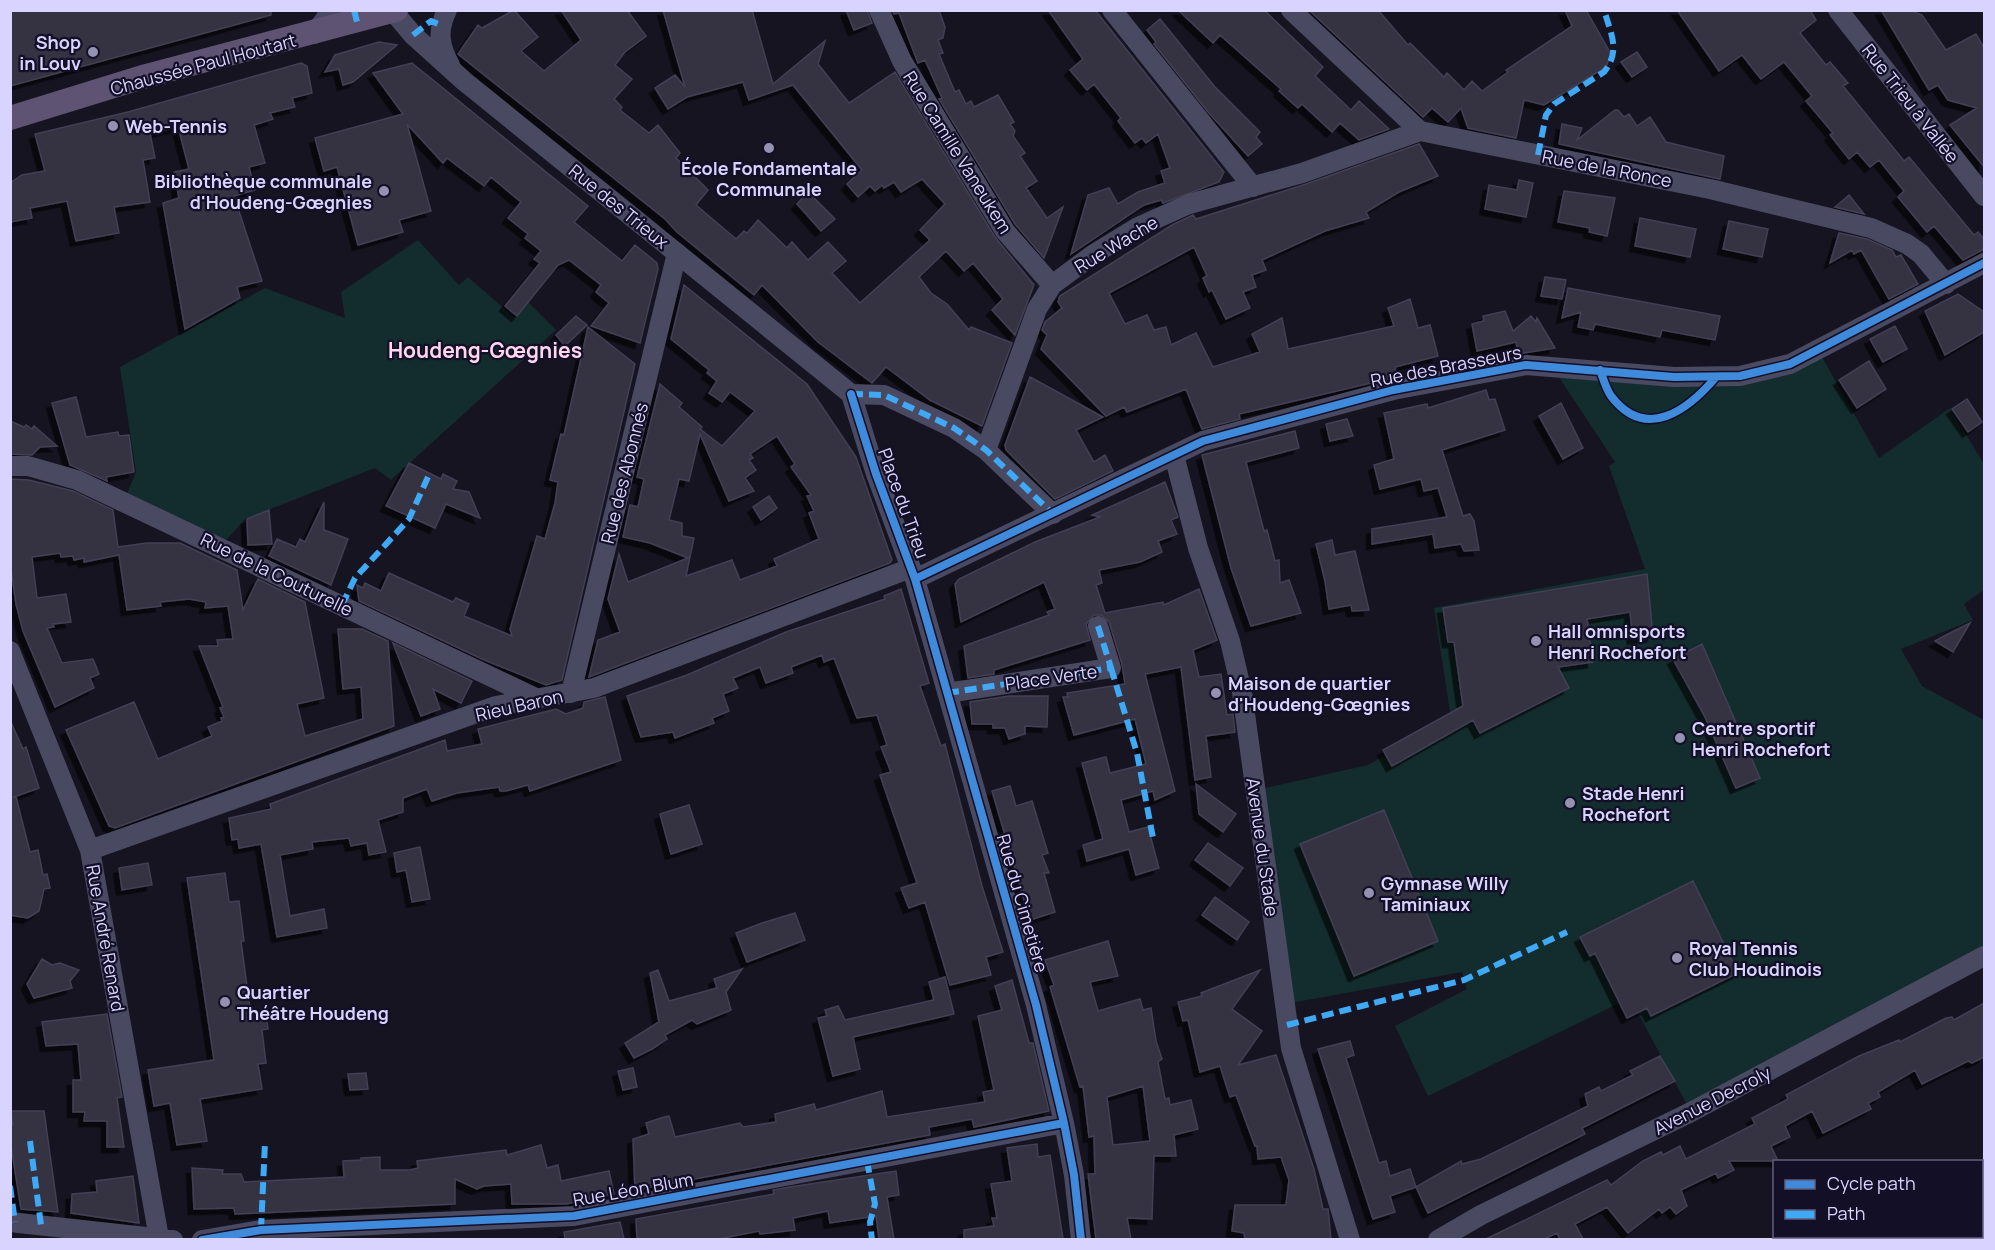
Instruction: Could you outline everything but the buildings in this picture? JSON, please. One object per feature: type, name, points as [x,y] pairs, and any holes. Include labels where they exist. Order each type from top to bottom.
[{"type":"main road","name":"Chaussée Paul Houtart","points":[[10,118],[146,76],[314,34],[393,11]]},
{"type":"street","points":[[314,34],[332,10]]},
{"type":"street","points":[[447,10],[441,25],[440,37],[441,48],[452,70]]},
{"type":"street","name":"Rue Camille Vaneukem","points":[[879,10],[908,71],[1005,231],[1052,285]]},
{"type":"street","points":[[1112,10],[1253,187]]},
{"type":"street","points":[[1291,10],[1420,131]]},
{"type":"street","name":"Rue Trieu à Vallée","points":[[1838,10],[1984,196]]},
{"type":"street","name":"Rue des Trieux","points":[[393,11],[413,35],[452,70],[851,394]]},
{"type":"street","name":"Rue Wache","points":[[986,450],[1037,309],[1052,285],[1094,254],[1138,227],[1189,204],[1302,173],[1420,131]]},
{"type":"street","name":"Rue de la Ronce","points":[[1420,131],[1710,189],[1871,228],[1914,249],[1946,284]]},
{"type":"street","name":"Rue des Abonnés","points":[[571,693],[677,253]]},
{"type":"street","name":"Rue des Brasseurs","points":[[1053,514],[1114,482],[1203,441],[1393,390],[1526,365],[1674,377],[1740,376],[1790,364],[1984,263]]},
{"type":"street","points":[[851,394],[884,395],[912,406],[954,428],[986,450],[1053,514]]},
{"type":"street","name":"Place du Trieu","points":[[851,394],[876,474],[913,574],[1053,514]]},
{"type":"street","name":"Avenue du Stade","points":[[1174,455],[1198,548],[1230,641],[1242,692],[1291,1048],[1350,1239]]},
{"type":"street","name":"Rue de la Couturelle","points":[[10,466],[28,466],[77,480],[538,699]]},
{"type":"street","name":"Rieu Baron","points":[[90,850],[496,706],[571,693],[605,683],[913,574]]},
{"type":"street","name":"Rue du Cimetière","points":[[913,574],[1036,1005],[1064,1123],[1074,1175],[1081,1239]]},
{"type":"street","name":"Place Verte","points":[[947,693],[1111,668],[1098,626]]},
{"type":"street","name":"Rue André Renard","points":[[10,651],[90,850],[166,1238]]},
{"type":"street","name":"Avenue Decroly","points":[[1438,1239],[1691,1112],[1984,956]]},
{"type":"street","name":"Rue Léon Blum","points":[[202,1239],[261,1230],[574,1216],[1064,1123]]},
{"type":"street","points":[[10,1222],[166,1238]]},
{"type":"green space","points":[[418,240],[459,285],[468,277],[515,318],[528,302],[556,330],[391,480],[375,468],[245,519],[220,547],[124,501],[136,472],[120,367],[265,288],[345,318],[341,292]]},
{"type":"green space","name":"Centre sportif Henri Rochefort","points":[[1818,350],[1879,458],[1950,408],[1984,464],[1984,590],[1964,604],[1973,620],[1901,649],[1922,686],[1984,720],[1984,956],[1691,1112],[1630,998],[1428,1096],[1395,1026],[1467,989],[1462,972],[1285,1004],[1256,790],[1368,765],[1451,718],[1434,608],[1645,569],[1609,466],[1615,462],[1551,365],[1740,376]]},
{"type":"marked path","points":[[354,10],[357,22]]},
{"type":"marked path","points":[[1538,155],[1546,115],[1554,104],[1604,72],[1609,64],[1613,42],[1604,10]]},
{"type":"marked path","points":[[413,35],[431,21],[441,25]]},
{"type":"marked path","points":[[851,394],[884,395],[954,428],[986,450],[1053,514]]},
{"type":"marked path","points":[[342,605],[355,578],[409,519],[428,477]]},
{"type":"marked path","points":[[947,693],[1111,668],[1098,626]]},
{"type":"marked path","points":[[1111,668],[1137,753],[1153,838]]},
{"type":"marked path","points":[[1287,1025],[1464,980],[1567,932]]},
{"type":"marked path","points":[[30,1141],[41,1225]]},
{"type":"marked path","points":[[261,1230],[265,1142]]},
{"type":"marked path","points":[[867,1161],[875,1204],[870,1222],[872,1240]]},
{"type":"marked path","points":[[10,1186],[15,1222]]},
{"type":"cycle path","points":[[915,579],[1203,441],[1393,390],[1526,365],[1674,377],[1740,376],[1790,364],[1984,263]]},
{"type":"cycle path","points":[[1600,370],[1609,393],[1624,410],[1638,417],[1652,419],[1680,410],[1716,377]]},
{"type":"cycle path","points":[[851,394],[876,474],[915,579],[1036,1005],[1074,1175],[1081,1240]]},
{"type":"cycle path","points":[[202,1240],[261,1230],[574,1216],[1064,1123]]},
{"type":"place","name":"Shop in Louv","points":[[93,52]]},
{"type":"place","name":"Web-Tennis","points":[[113,126]]},
{"type":"place","name":"École Fondamentale Communale","points":[[769,148]]},
{"type":"place","name":"Bibliothèque communale d'Houdeng-Gœgnies","points":[[384,191]]},
{"type":"place","name":"Hall omnisports Henri Rochefort","points":[[1536,641]]},
{"type":"place","name":"Maison de quartier d'Houdeng-Gœgnies","points":[[1216,693]]},
{"type":"place","name":"Centre sportif Henri Rochefort","points":[[1680,738]]},
{"type":"place","name":"Stade Henri Rochefort","points":[[1570,803]]},
{"type":"place","name":"Gymnase Willy Taminiaux","points":[[1369,893]]},
{"type":"place","name":"Royal Tennis Club Houdinois","points":[[1677,958]]},
{"type":"place","name":"Quartier Théâtre Houdeng","points":[[225,1002]]},
{"type":"district","name":"Houdeng-Gœgnies","points":[[485,350]]}]
